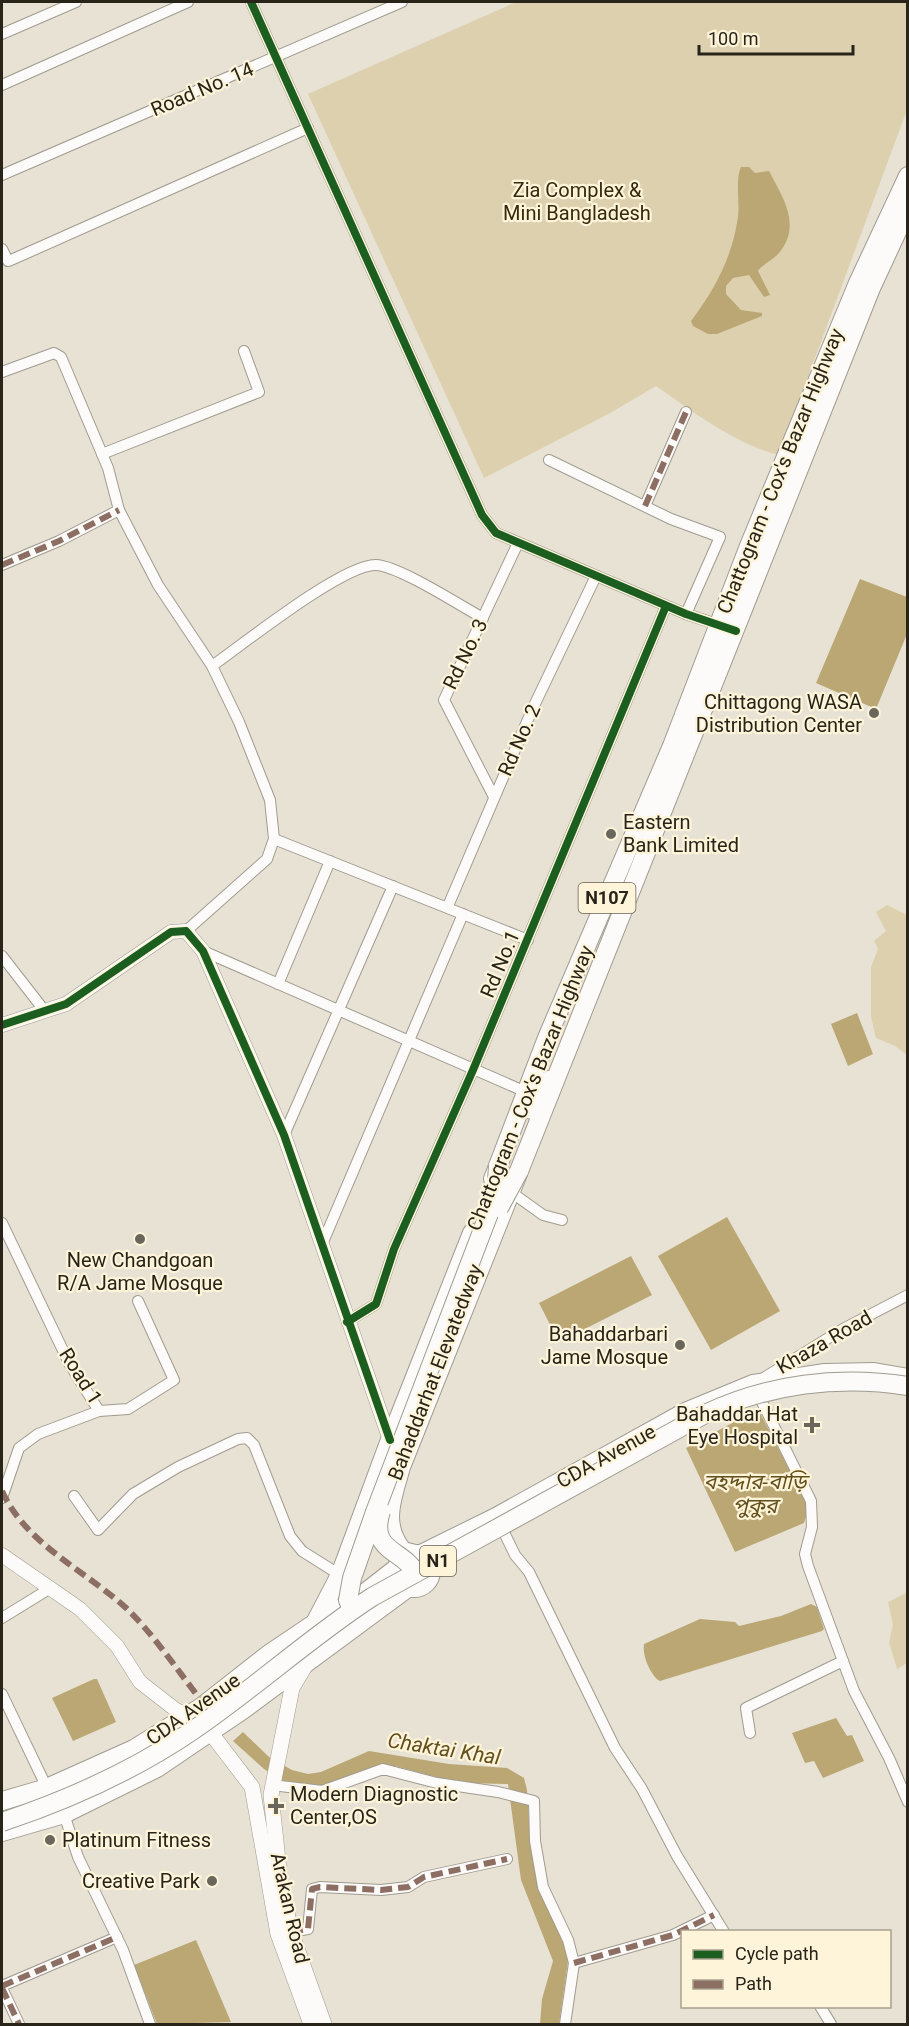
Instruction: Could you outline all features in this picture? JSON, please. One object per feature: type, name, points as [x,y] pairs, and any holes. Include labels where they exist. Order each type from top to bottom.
[{"type":"main road","name":"Chattogram - Cox's Bazar Highway","points":[[315,1623],[340,1575],[390,1440],[545,1044],[672,746],[717,624],[854,293],[898,227],[908,176]]},
{"type":"main road","name":"N107","points":[[414,1570],[397,1544],[387,1517],[401,1467],[871,288],[908,208]]},
{"type":"main road","points":[[545,1044],[532,1110],[567,1050]]},
{"type":"main road","name":"Bahaddarhat Elevatedway","points":[[350,1605],[352,1578],[375,1512],[496,1195],[498,1166]]},
{"type":"main road","name":"Bahaddarhat Elevatedway","points":[[414,1570],[391,1553],[382,1541],[378,1525],[380,1515],[503,1197],[519,1171]]},
{"type":"main road","name":"CDA Avenue","points":[[2,1801],[47,1788],[134,1749],[188,1715],[315,1623],[499,1522],[686,1412],[825,1373],[874,1371],[908,1377]]},
{"type":"main road","name":"N1","points":[[414,1570],[713,1401],[765,1384],[808,1376],[854,1373],[908,1377]]},
{"type":"main road","name":"N1","points":[[2,1809],[104,1769],[146,1748],[228,1694],[350,1605],[716,1409],[757,1395],[795,1386],[858,1381],[908,1387]]},
{"type":"main road","name":"CDA Avenue","points":[[756,1391],[779,1392],[856,1384],[908,1387]]},
{"type":"main road","name":"CDA Avenue","points":[[2,1832],[64,1814],[95,1801],[157,1768],[316,1654],[414,1570]]},
{"type":"main road","name":"N1","points":[[2,1822],[92,1787],[163,1749],[204,1723],[350,1605]]},
{"type":"main road","name":"Arakan Road","points":[[311,2024],[280,1879],[272,1785],[292,1688],[304,1666],[316,1654]]},
{"type":"main road","name":"Arakan Road","points":[[188,1715],[210,1732],[252,1787],[278,1934],[311,2024]]},
{"type":"street","points":[[2,34],[76,2]]},
{"type":"street","points":[[2,85],[188,2]]},
{"type":"street","points":[[251,2],[482,515],[496,533],[666,606],[736,631]]},
{"type":"street","name":"Road No. 14","points":[[2,175],[402,2]]},
{"type":"street","points":[[2,249],[8,261],[12,260],[308,128]]},
{"type":"street","points":[[102,454],[259,392],[244,351]]},
{"type":"street","points":[[2,372],[58,353],[102,454],[119,510],[158,585],[212,666],[239,722],[270,800],[274,839],[267,859],[186,931],[171,932],[66,1004],[2,1025]]},
{"type":"street","points":[[645,506],[686,412]]},
{"type":"street","points":[[549,460],[671,519],[720,537],[686,614]]},
{"type":"street","points":[[2,565],[59,541],[119,510]]},
{"type":"street","name":"Rd No. 3","points":[[494,797],[444,700],[518,543]]},
{"type":"street","points":[[212,666],[315,593],[353,571],[370,566],[389,568],[483,618]]},
{"type":"street","name":"Rd No. 2","points":[[448,906],[494,797],[596,576]]},
{"type":"street","name":"Rd No.1","points":[[347,1322],[375,1304],[394,1249],[528,940],[666,606]]},
{"type":"street","points":[[274,839],[448,906],[528,940]]},
{"type":"street","points":[[278,984],[330,861]]},
{"type":"street","points":[[284,1135],[393,886]]},
{"type":"street","points":[[323,1242],[407,1042],[464,914]]},
{"type":"street","points":[[186,931],[203,951],[284,1135],[323,1242],[347,1322],[390,1440]]},
{"type":"street","points":[[203,951],[526,1092]]},
{"type":"street","points":[[2,956],[44,1010]]},
{"type":"street","points":[[511,1192],[543,1215],[562,1220]]},
{"type":"street","name":"Road 1","points":[[2,1223],[69,1363],[99,1411],[128,1409],[174,1380],[138,1301]]},
{"type":"street","name":"Khaza Road","points":[[756,1391],[843,1329],[908,1295]]},
{"type":"street","points":[[756,1391],[811,1501],[812,1527],[804,1554],[854,1691],[889,1758],[908,1802]]},
{"type":"street","points":[[2,1497],[19,1448],[38,1434],[99,1411]]},
{"type":"street","points":[[74,1496],[98,1530],[133,1494],[178,1467],[238,1438],[247,1438],[254,1445],[290,1536],[302,1551],[340,1575]]},
{"type":"street","points":[[499,1522],[515,1555],[529,1572],[615,1748],[642,1789],[677,1856],[723,1930]]},
{"type":"street","points":[[2,1555],[80,1609],[117,1646],[140,1682],[176,1710],[188,1715]]},
{"type":"street","points":[[2,1618],[49,1588]]},
{"type":"street","points":[[750,1733],[746,1708],[844,1665]]},
{"type":"street","points":[[2,1694],[47,1788]]},
{"type":"street","points":[[272,1785],[322,1791],[383,1769],[437,1783],[498,1792],[534,1802],[535,1841],[543,1887],[568,1940],[574,1963],[565,2025]]},
{"type":"street","points":[[64,1814],[78,1857],[117,1937],[150,2025]]},
{"type":"street","points":[[291,1932],[308,1929],[312,1889],[320,1887],[381,1890],[408,1887],[424,1877],[507,1859]]},
{"type":"street","points":[[683,1930],[714,1915]]},
{"type":"street","points":[[574,1963],[681,1931]]},
{"type":"street","points":[[19,2025],[2,1987],[117,1937]]},
{"type":"street","points":[[821,2008],[831,2025]]},
{"type":"green space","name":"Zia Complex & Mini Bangladesh","points":[[516,2],[907,2],[907,110],[779,455],[731,435],[656,386],[612,412],[484,478],[308,94]]},
{"type":"green space","points":[[887,905],[907,915],[907,1055],[895,1046],[876,1038],[871,1017],[871,967],[878,949],[874,941],[886,931],[876,912]]},
{"type":"green space","points":[[906,1593],[907,1663],[897,1669],[889,1642],[893,1625],[888,1602]]},
{"type":"water","points":[[741,167],[749,167],[755,173],[769,171],[788,212],[789,232],[786,243],[779,253],[758,271],[770,295],[764,297],[749,275],[733,278],[726,286],[726,294],[741,310],[762,313],[762,316],[717,334],[708,334],[693,326],[691,321],[715,285],[732,246],[738,217],[738,178]]},
{"type":"water","points":[[860,579],[907,597],[907,634],[876,709],[816,683]]},
{"type":"water","points":[[857,1013],[873,1054],[848,1066],[831,1024]]},
{"type":"water","points":[[727,1217],[780,1311],[711,1350],[658,1256]]},
{"type":"water","points":[[631,1256],[652,1295],[559,1342],[539,1303]]},
{"type":"water","name":"বহদ্দার-বাড়ি পুকুর","points":[[758,1409],[809,1508],[804,1523],[735,1552],[686,1448]]},
{"type":"water","points":[[811,1604],[817,1607],[824,1629],[822,1631],[660,1681],[653,1675],[646,1660],[644,1644],[700,1619],[735,1622],[739,1626],[781,1616]]},
{"type":"water","points":[[97,1679],[116,1722],[73,1741],[52,1698]]},
{"type":"water","points":[[836,1718],[847,1736],[852,1735],[864,1761],[823,1778],[814,1761],[805,1763],[792,1733]]},
{"type":"water","points":[[243,1732],[269,1757],[292,1770],[308,1774],[321,1772],[369,1751],[449,1764],[507,1768],[524,1778],[527,1790],[530,1839],[540,1888],[569,1954],[559,2024],[540,2024],[542,1999],[553,1961],[521,1880],[508,1784],[458,1783],[395,1766],[379,1767],[327,1787],[285,1782],[264,1769],[233,1741]]},
{"type":"water","points":[[196,1940],[231,2022],[157,2024],[134,1965]]},
{"type":"marked path","points":[[645,506],[686,412]]},
{"type":"marked path","points":[[2,565],[59,541],[119,510]]},
{"type":"marked path","points":[[2,1491],[12,1510],[41,1541],[135,1617],[204,1704]]},
{"type":"marked path","points":[[291,1932],[308,1929],[312,1889],[320,1887],[381,1890],[408,1887],[424,1877],[507,1859]]},
{"type":"marked path","points":[[683,1930],[714,1915]]},
{"type":"marked path","points":[[574,1963],[681,1931]]},
{"type":"marked path","points":[[2,1986],[117,1937]]},
{"type":"marked path","points":[[2,1988],[19,2024]]},
{"type":"cycle path","points":[[251,2],[482,515],[496,533],[686,614],[736,631]]},
{"type":"cycle path","points":[[347,1322],[376,1304],[394,1249],[473,1070],[666,606]]},
{"type":"cycle path","points":[[2,1025],[66,1004],[171,932],[186,931],[203,951],[284,1135],[390,1440]]},
{"type":"place","name":"Chittagong WASA Distribution Center","points":[[874,713]]},
{"type":"place","name":"Eastern Bank Limited","points":[[611,834]]},
{"type":"place","name":"New Chandgoan R/A Jame Mosque","points":[[140,1239]]},
{"type":"place","name":"Bahaddarbari Jame Mosque","points":[[680,1345]]},
{"type":"place","name":"Bahaddar Hat Eye Hospital","points":[[812,1425]]},
{"type":"place","name":"Modern Diagnostic Center,OS","points":[[276,1806]]},
{"type":"place","name":"Platinum Fitness","points":[[50,1840]]},
{"type":"place","name":"Creative Park","points":[[212,1881]]},
{"type":"water label","name":"Chaktai Khal","points":[[444,1749]]}]
